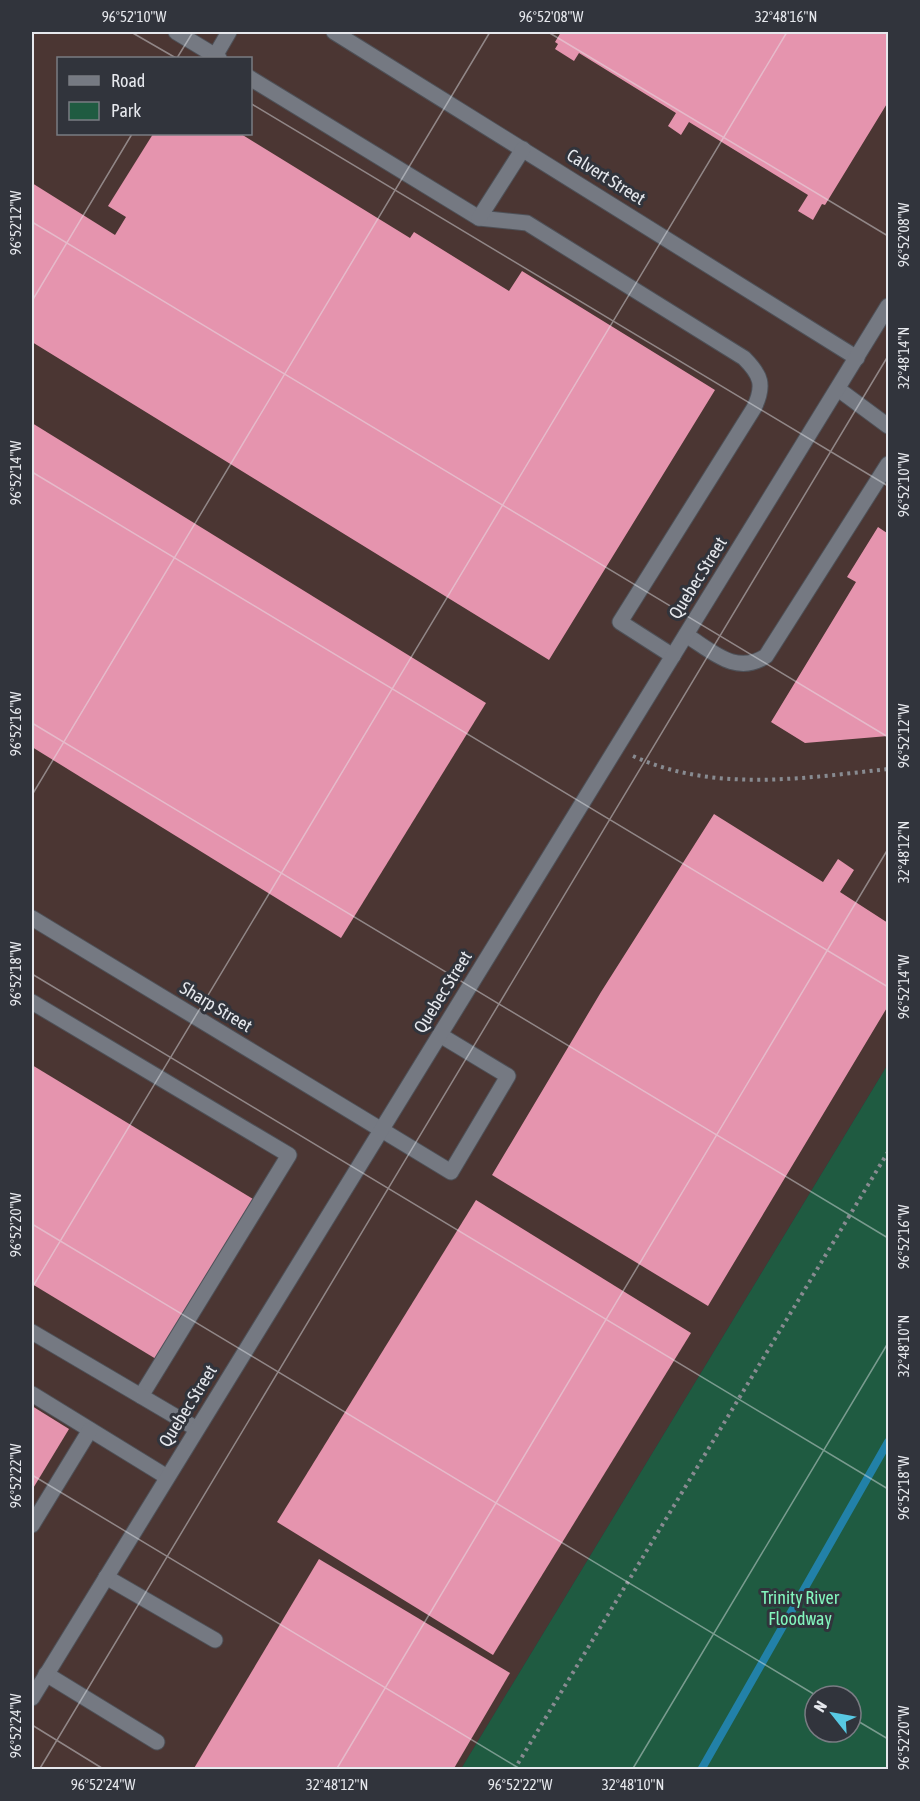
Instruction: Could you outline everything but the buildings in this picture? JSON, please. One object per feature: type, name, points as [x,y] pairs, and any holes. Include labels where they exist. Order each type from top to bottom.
[{"type":"street","points":[[176,32],[217,57],[229,32]]},
{"type":"street","name":"Calvert Street","points":[[334,32],[857,358]]},
{"type":"street","points":[[252,79],[479,218],[526,223],[744,358],[758,372],[761,393],[754,408],[620,622],[673,656]]},
{"type":"street","points":[[479,218],[523,149]]},
{"type":"street","name":"Quebec Street","points":[[32,1698],[857,358],[886,317]]},
{"type":"street","points":[[838,389],[888,426]]},
{"type":"street","points":[[686,635],[721,657],[739,664],[752,665],[766,656],[888,465]]},
{"type":"street","name":"Sharp Street","points":[[32,918],[451,1172],[508,1076],[440,1035]]},
{"type":"street","points":[[32,1002],[289,1155],[141,1396]]},
{"type":"street","points":[[32,1332],[197,1429]]},
{"type":"street","points":[[32,1394],[167,1477]]},
{"type":"street","points":[[32,1525],[90,1431]]},
{"type":"street","points":[[106,1577],[215,1640]]},
{"type":"street","points":[[46,1674],[157,1742]]},
{"type":"path","points":[[617,748],[671,769],[707,776],[782,780],[888,769]]},
{"type":"path","points":[[514,1770],[888,1152]]},
{"type":"shaded area","points":[[32,32],[888,32],[888,1064],[461,1769],[32,1770]]},
{"type":"green space","name":"Trinity River Floodway","points":[[888,1064],[888,1769],[461,1769]]},
{"type":"waterway","points":[[701,1770],[888,1442]]}]
